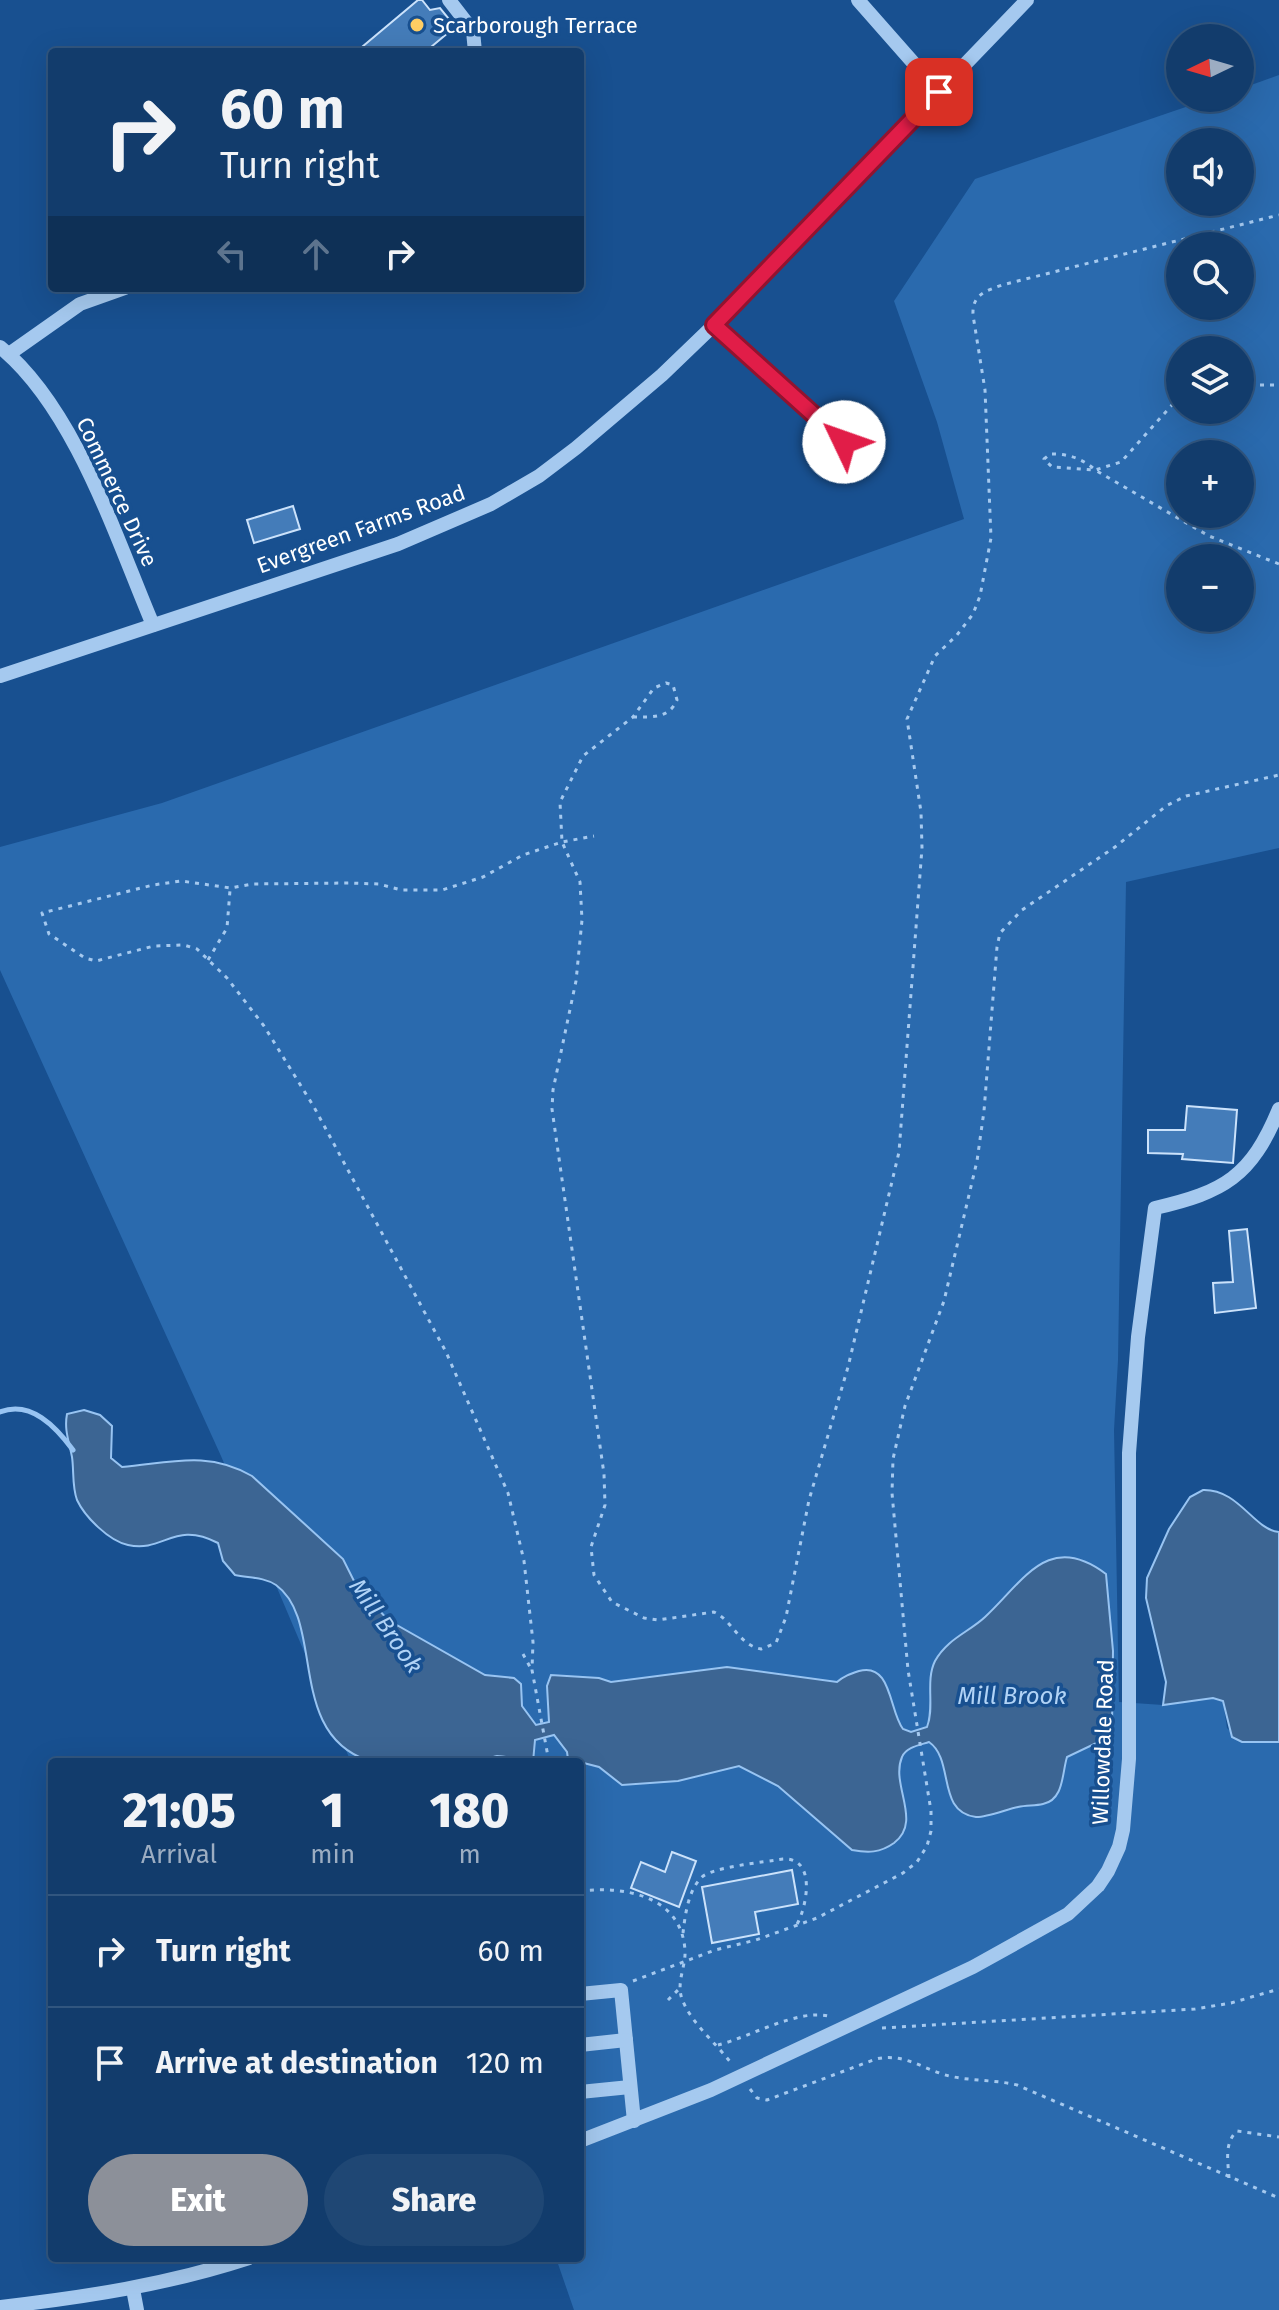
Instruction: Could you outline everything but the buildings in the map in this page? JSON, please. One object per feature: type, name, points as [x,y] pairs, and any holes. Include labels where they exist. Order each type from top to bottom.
[{"type":"street","points":[[449,0],[473,31],[475,48]]},
{"type":"street","points":[[858,0],[939,92]]},
{"type":"street","name":"Evergreen Farms Road","points":[[0,676],[398,544],[491,504],[539,476],[662,375],[714,325],[1027,0]]},
{"type":"street","points":[[4,350],[80,304],[114,292]]},
{"type":"street","points":[[714,325],[844,442]]},
{"type":"street","name":"Commerce Drive","points":[[4,350],[49,404],[80,456],[153,625]]},
{"type":"street","name":"Willowdale Road","points":[[584,2140],[741,2076],[986,1961],[1068,1914],[1098,1886],[1115,1861],[1125,1817],[1129,1759],[1129,1453],[1138,1337],[1155,1208],[1202,1195],[1240,1174],[1272,1127],[1279,1109]]},
{"type":"street","points":[[584,1994],[621,1990],[634,2121]]},
{"type":"street","points":[[584,2045],[626,2040]]},
{"type":"street","points":[[584,2092],[630,2087]]},
{"type":"street","points":[[0,2307],[133,2289],[198,2275],[237,2262]]},
{"type":"street","points":[[133,2289],[137,2310]]},
{"type":"path","points":[[633,717],[658,716],[669,712],[677,700],[673,685],[666,683],[654,688],[633,717],[595,744],[579,762],[560,802],[562,842],[580,882],[582,920],[576,981],[553,1090],[552,1109],[606,1495],[604,1514],[591,1547],[591,1566],[604,1593],[626,1611],[651,1620],[714,1612],[729,1621],[749,1645],[766,1648],[779,1637],[786,1617],[809,1500],[848,1367],[899,1152],[922,848],[921,812],[907,719],[935,656],[957,635],[976,606],[991,538],[985,390],[973,315],[974,302],[983,292],[1002,285],[1279,215]]},
{"type":"path","points":[[1254,385],[1279,385]]},
{"type":"path","points":[[1166,412],[1121,462],[1095,470],[1052,467],[1046,462],[1045,456],[1053,453],[1085,462],[1095,470],[1209,536],[1279,564]]},
{"type":"path","points":[[621,1990],[633,1981],[715,1950],[796,1926],[886,1883],[910,1868],[923,1854],[932,1820],[916,1726],[902,1612],[892,1493],[893,1459],[902,1414],[944,1301],[977,1161],[983,1129],[1000,933],[1022,910],[1115,847],[1166,806],[1186,796],[1279,775]]},
{"type":"path","points":[[548,1758],[532,1670],[531,1619],[522,1548],[508,1493],[481,1428],[401,1265],[314,1107],[264,1026],[227,978],[197,949],[172,945],[123,952],[96,961],[85,958],[49,934],[42,913],[172,882],[197,882],[231,888],[252,884],[349,883],[379,884],[401,890],[442,890],[483,877],[523,855],[562,842],[594,836]]},
{"type":"path","points":[[208,960],[227,928],[231,888]]},
{"type":"path","points":[[523,1654],[532,1670]]},
{"type":"path","points":[[796,1926],[805,1908],[806,1883],[800,1865],[792,1859],[706,1874],[700,1878],[690,1898],[682,1934],[684,1962],[679,1989],[689,2013],[718,2045],[757,2098],[767,2100],[876,2059],[890,2056],[903,2058],[957,2078],[990,2079],[1017,2085],[1279,2198]]},
{"type":"path","points":[[584,1891],[614,1888],[654,1901],[674,1919],[682,1934]]},
{"type":"path","points":[[668,2000],[679,1989]]},
{"type":"path","points":[[718,2045],[809,2014],[823,2014],[857,2024],[906,2029],[1218,2006],[1279,1989]]},
{"type":"path","points":[[1229,2179],[1228,2147],[1231,2136],[1242,2130],[1279,2137]]},
{"type":"shaded area","points":[[1279,75],[1279,848],[1126,882],[1118,1360],[1114,1430],[1119,1702],[1163,1705],[1213,1698],[1223,1701],[1227,1728],[1242,1742],[1279,1742],[1279,2310],[574,2310],[557,2262],[584,2262],[584,1758],[349,1758],[221,1456],[0,970],[0,847],[162,803],[964,519],[937,422],[894,301],[975,179],[1171,112],[1254,112],[1254,84]]},
{"type":"water","name":"Mill Brook","points":[[84,1410],[100,1415],[112,1426],[111,1458],[122,1467],[204,1461],[235,1468],[252,1476],[343,1559],[356,1585],[388,1620],[485,1675],[514,1678],[521,1684],[522,1706],[536,1725],[549,1722],[547,1686],[551,1675],[599,1678],[611,1682],[727,1667],[837,1682],[853,1673],[870,1670],[884,1681],[903,1729],[911,1732],[927,1727],[932,1669],[940,1653],[985,1617],[1038,1566],[1052,1559],[1068,1557],[1086,1562],[1106,1574],[1113,1651],[1112,1727],[1107,1738],[1067,1757],[1059,1792],[1050,1801],[980,1817],[964,1813],[955,1806],[942,1761],[929,1742],[910,1749],[902,1757],[899,1768],[906,1824],[894,1843],[869,1852],[852,1850],[778,1786],[739,1766],[678,1781],[622,1785],[599,1767],[584,1763],[584,1758],[568,1758],[554,1735],[535,1740],[533,1758],[363,1758],[343,1747],[326,1727],[316,1702],[300,1624],[291,1602],[276,1585],[235,1575],[223,1561],[218,1543],[203,1537],[180,1536],[151,1545],[128,1545],[106,1533],[86,1514],[75,1495],[67,1414]]},
{"type":"water","points":[[1203,1490],[1227,1496],[1270,1530],[1279,1532],[1279,1742],[1242,1742],[1232,1737],[1223,1701],[1213,1698],[1163,1705],[1166,1682],[1146,1598],[1147,1578],[1169,1529],[1190,1497]]},
{"type":"waterway","name":"Mill Brook","points":[[0,1412],[22,1410],[42,1418],[73,1450]]},
{"type":"place","name":"Scarborough Terrace","points":[[417,25]]},
{"type":"route","points":[[844,442],[714,325],[939,92]]}]
